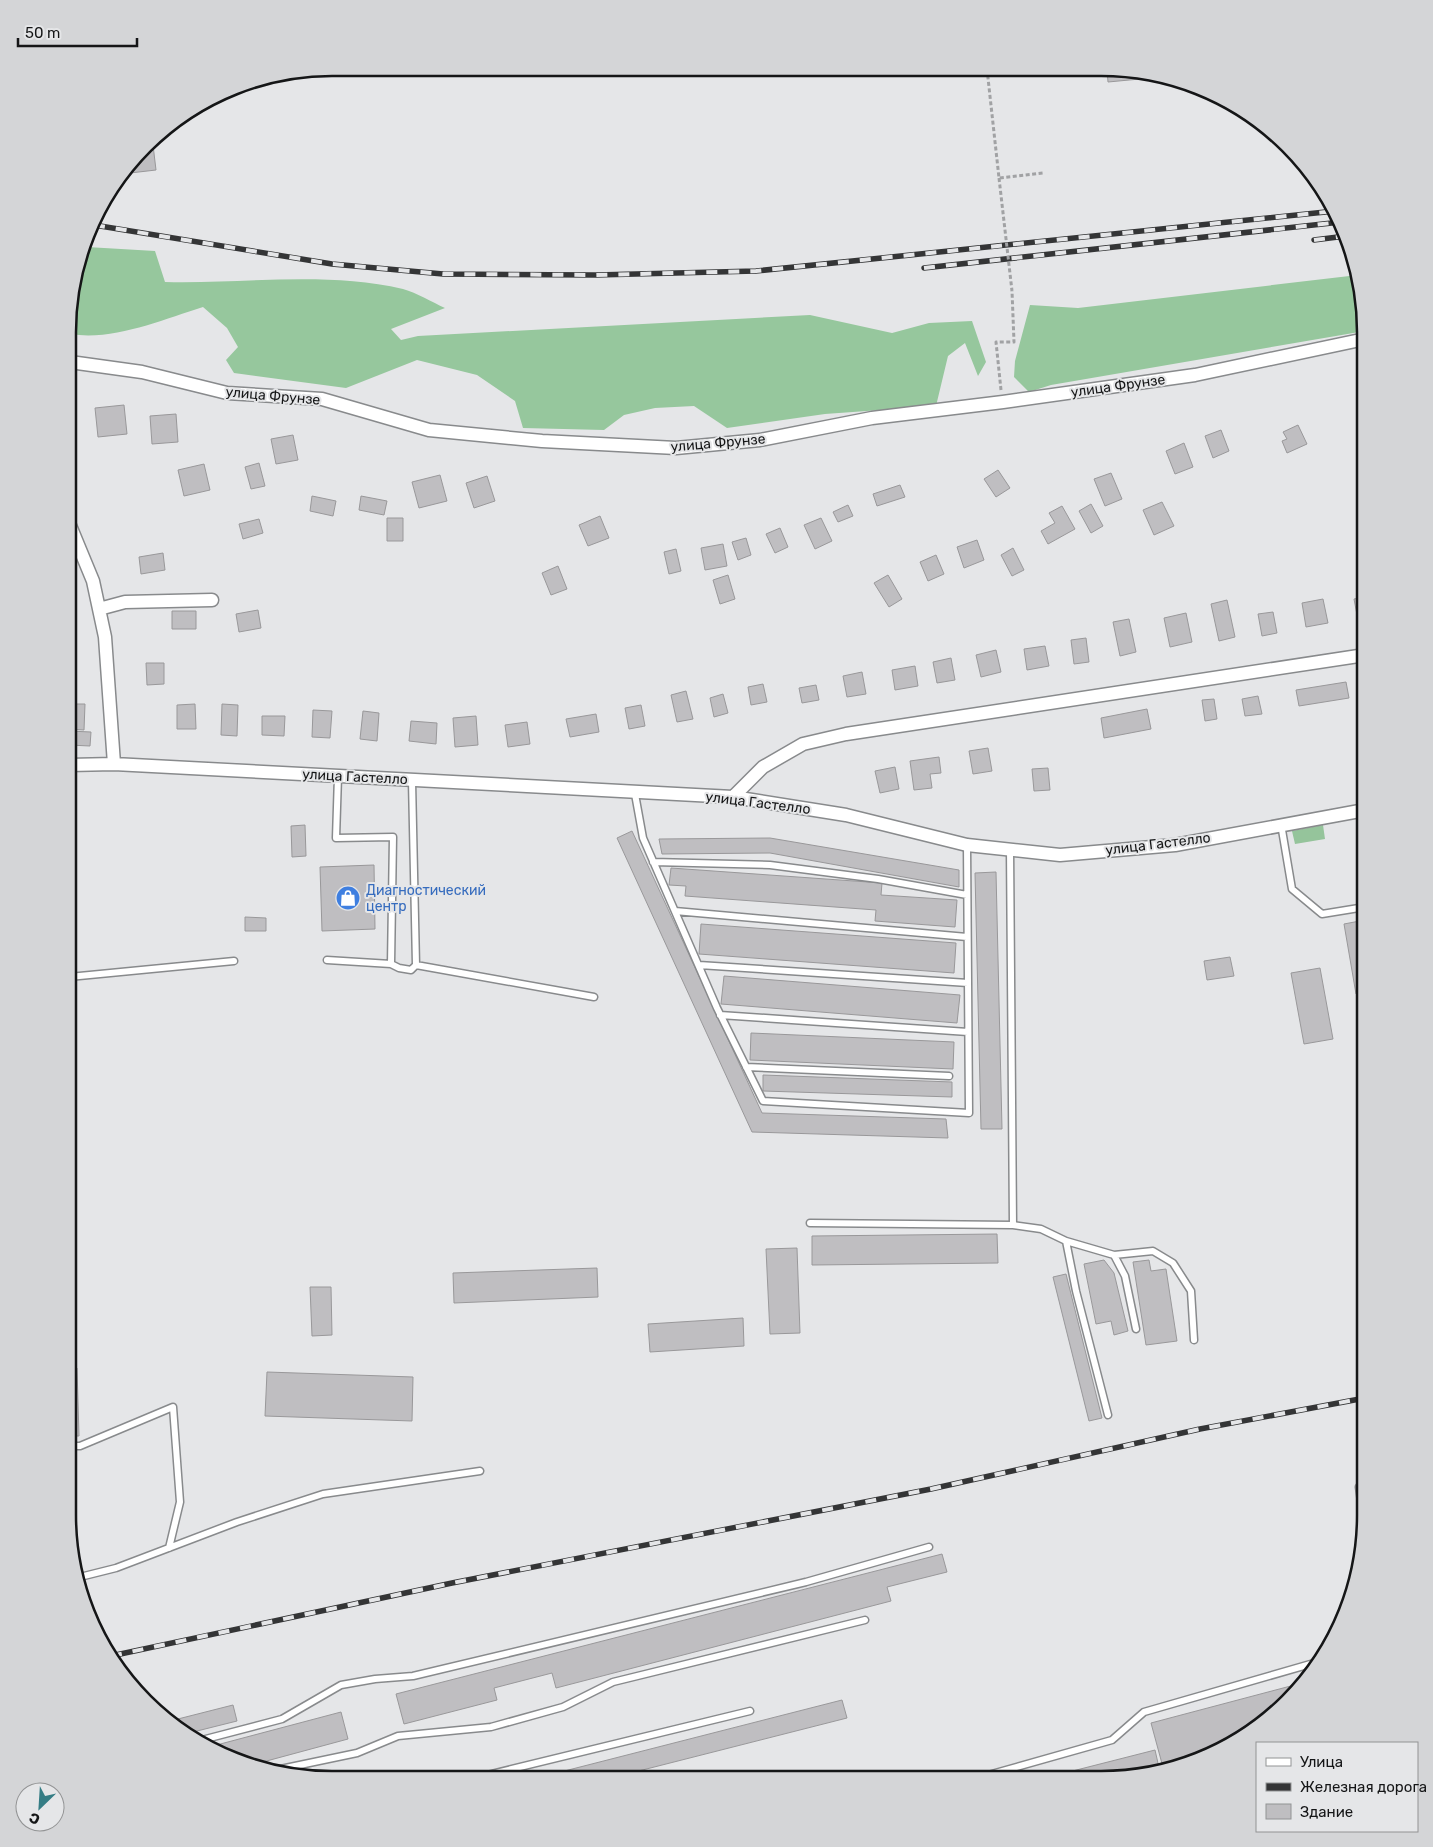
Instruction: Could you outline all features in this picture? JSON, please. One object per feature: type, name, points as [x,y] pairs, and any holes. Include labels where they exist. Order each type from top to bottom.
[{"type":"street","name":"улица Фрунзе","points":[[76,363],[142,372],[227,393],[322,399],[430,430],[542,440],[676,448],[760,440],[872,418],[1194,375],[1357,341]]},
{"type":"street","points":[[76,541],[92,581],[105,637],[114,764]]},
{"type":"street","points":[[99,609],[125,602],[212,600]]},
{"type":"street","points":[[733,797],[763,767],[803,744],[846,734],[1357,656]]},
{"type":"street","name":"улица Гастелло","points":[[76,765],[114,764],[635,794],[733,797],[846,815],[967,845],[1060,855],[1175,845],[1357,811]]},
{"type":"lane","points":[[338,776],[336,838],[393,837],[391,964]]},
{"type":"lane","points":[[327,960],[391,964],[399,968],[411,970],[416,965],[412,781]]},
{"type":"lane","points":[[635,794],[643,838],[653,862],[720,1015],[763,1101],[969,1113],[967,845]]},
{"type":"lane","points":[[1282,824],[1292,889],[1322,914],[1357,908]]},
{"type":"lane","points":[[1010,849],[1013,1225]]},
{"type":"lane","points":[[653,862],[770,865],[878,879],[967,895]]},
{"type":"lane","points":[[675,910],[968,937]]},
{"type":"lane","points":[[76,976],[234,961]]},
{"type":"lane","points":[[416,965],[594,997]]},
{"type":"lane","points":[[699,965],[968,983]]},
{"type":"lane","points":[[720,1015],[968,1032]]},
{"type":"lane","points":[[746,1067],[949,1076]]},
{"type":"lane","points":[[810,1224],[1013,1225],[1041,1228],[1066,1241],[1114,1255],[1153,1251],[1173,1263],[1191,1291],[1194,1340]]},
{"type":"lane","points":[[1066,1241],[1076,1292],[1108,1415]]},
{"type":"lane","points":[[1114,1255],[1124,1276],[1136,1329]]},
{"type":"lane","points":[[76,1446],[173,1407],[180,1502],[169,1548]]},
{"type":"lane","points":[[84,1576],[116,1568],[323,1494],[480,1471]]},
{"type":"lane","points":[[208,1738],[282,1719],[341,1685],[375,1679],[413,1676],[806,1582],[929,1547]]},
{"type":"lane","points":[[289,1767],[356,1753],[398,1736],[491,1726],[563,1707],[613,1682],[865,1620]]},
{"type":"lane","points":[[1002,1771],[1112,1740],[1144,1712],[1309,1665]]},
{"type":"lane","points":[[504,1771],[750,1711]]},
{"type":"path","points":[[988,76],[1012,291],[1014,342],[996,342],[1003,402]]},
{"type":"path","points":[[999,178],[1043,173]]},
{"type":"green space","points":[[91,247],[155,251],[165,282],[314,279],[344,281],[403,289],[445,308],[391,329],[401,340],[418,336],[810,315],[892,333],[929,323],[972,321],[986,362],[978,376],[965,343],[948,356],[936,406],[825,414],[727,428],[694,406],[655,408],[624,415],[604,430],[523,428],[515,401],[477,375],[417,360],[346,388],[234,373],[226,360],[238,347],[227,328],[203,307],[137,328],[103,335],[76,334],[76,332],[81,282]]},
{"type":"green space","points":[[1350,276],[1355,299],[1357,332],[1051,385],[1029,392],[1014,377],[1015,361],[1030,305],[1078,308]]},
{"type":"green space","points":[[1323,825],[1325,839],[1295,844],[1292,831]]},
{"type":"building","points":[[1108,76],[1140,79],[1108,82]]},
{"type":"building","points":[[153,149],[156,170],[132,173]]},
{"type":"building","points":[[124,405],[127,434],[98,437],[95,408]]},
{"type":"building","points":[[176,414],[178,442],[152,444],[150,416]]},
{"type":"building","points":[[1298,425],[1307,444],[1287,453],[1282,441],[1287,439],[1283,432]]},
{"type":"building","points":[[1221,430],[1229,451],[1213,458],[1205,436]]},
{"type":"building","points":[[293,435],[298,460],[276,464],[271,439]]},
{"type":"building","points":[[1184,443],[1193,467],[1175,474],[1166,451]]},
{"type":"building","points":[[259,463],[265,486],[251,489],[245,467]]},
{"type":"building","points":[[204,464],[210,490],[184,496],[178,470]]},
{"type":"building","points":[[998,470],[1010,488],[996,497],[984,479]]},
{"type":"building","points":[[1111,473],[1122,499],[1105,506],[1094,479]]},
{"type":"building","points":[[440,475],[447,501],[419,508],[412,482]]},
{"type":"building","points":[[487,476],[495,501],[474,508],[466,483]]},
{"type":"building","points":[[900,485],[905,497],[877,506],[873,494]]},
{"type":"building","points":[[312,496],[336,501],[333,516],[310,511]]},
{"type":"building","points":[[361,496],[387,501],[384,515],[359,510]]},
{"type":"building","points":[[1162,502],[1174,526],[1154,535],[1143,510]]},
{"type":"building","points":[[1091,504],[1103,526],[1091,533],[1079,511]]},
{"type":"building","points":[[848,505],[853,516],[838,522],[833,512]]},
{"type":"building","points":[[1062,506],[1075,529],[1048,544],[1041,531],[1055,523],[1049,513]]},
{"type":"building","points":[[600,516],[609,538],[588,546],[579,525]]},
{"type":"building","points":[[387,518],[403,518],[403,541],[387,541]]},
{"type":"building","points":[[821,518],[832,541],[815,549],[804,525]]},
{"type":"building","points":[[259,519],[263,533],[243,539],[239,524]]},
{"type":"building","points":[[780,528],[788,547],[775,553],[766,534]]},
{"type":"building","points":[[746,538],[751,555],[738,560],[732,542]]},
{"type":"building","points":[[977,540],[984,560],[964,568],[957,547]]},
{"type":"building","points":[[723,544],[727,566],[705,570],[701,548]]},
{"type":"building","points":[[1013,548],[1024,570],[1012,576],[1001,555]]},
{"type":"building","points":[[676,549],[681,571],[669,574],[664,552]]},
{"type":"building","points":[[163,553],[165,570],[141,574],[139,557]]},
{"type":"building","points":[[936,555],[944,574],[928,581],[920,562]]},
{"type":"building","points":[[558,566],[567,589],[551,595],[542,573]]},
{"type":"building","points":[[728,575],[735,599],[720,604],[713,580]]},
{"type":"building","points":[[888,575],[902,599],[889,607],[874,583]]},
{"type":"building","points":[[1357,598],[1357,615],[1354,599]]},
{"type":"building","points":[[1323,599],[1328,623],[1306,627],[1302,603]]},
{"type":"building","points":[[1227,600],[1235,637],[1219,641],[1211,604]]},
{"type":"building","points":[[258,610],[261,628],[239,632],[236,614]]},
{"type":"building","points":[[172,611],[196,611],[196,629],[172,629]]},
{"type":"building","points":[[1273,612],[1277,633],[1262,636],[1258,614]]},
{"type":"building","points":[[1186,613],[1192,642],[1170,647],[1164,618]]},
{"type":"building","points":[[1129,619],[1136,652],[1120,656],[1113,622]]},
{"type":"building","points":[[1086,638],[1089,662],[1074,664],[1071,640]]},
{"type":"building","points":[[1045,646],[1049,666],[1027,670],[1024,649]]},
{"type":"building","points":[[996,650],[1001,672],[981,677],[976,655]]},
{"type":"building","points":[[951,658],[955,680],[937,683],[933,662]]},
{"type":"building","points":[[146,663],[164,663],[164,684],[147,685]]},
{"type":"building","points":[[915,666],[918,686],[895,690],[892,670]]},
{"type":"building","points":[[862,672],[866,694],[847,697],[843,676]]},
{"type":"building","points":[[1346,682],[1349,698],[1299,706],[1296,690]]},
{"type":"building","points":[[763,684],[767,702],[751,705],[748,687]]},
{"type":"building","points":[[816,685],[819,700],[802,703],[799,688]]},
{"type":"building","points":[[686,691],[693,719],[677,722],[671,695]]},
{"type":"building","points":[[723,694],[728,713],[714,717],[710,698]]},
{"type":"building","points":[[1258,696],[1262,714],[1245,716],[1242,699]]},
{"type":"building","points":[[1214,699],[1217,719],[1205,721],[1202,700]]},
{"type":"building","points":[[76,704],[85,704],[84,730],[76,729]]},
{"type":"building","points":[[195,704],[196,729],[177,729],[177,705]]},
{"type":"building","points":[[222,704],[238,705],[237,736],[221,735]]},
{"type":"building","points":[[641,705],[645,726],[629,729],[625,708]]},
{"type":"building","points":[[1147,709],[1151,729],[1104,738],[1101,718]]},
{"type":"building","points":[[313,710],[332,711],[330,738],[312,737]]},
{"type":"building","points":[[363,711],[379,713],[377,741],[360,739]]},
{"type":"building","points":[[596,714],[599,732],[570,737],[566,719]]},
{"type":"building","points":[[262,716],[285,716],[284,736],[262,735]]},
{"type":"building","points":[[476,716],[478,745],[455,747],[453,718]]},
{"type":"building","points":[[411,721],[437,723],[436,744],[409,741]]},
{"type":"building","points":[[527,722],[530,744],[508,747],[505,725]]},
{"type":"building","points":[[76,731],[91,732],[90,746],[76,745]]},
{"type":"building","points":[[988,748],[992,771],[973,774],[969,751]]},
{"type":"building","points":[[939,757],[941,773],[930,774],[932,788],[914,790],[910,761]]},
{"type":"building","points":[[895,767],[899,789],[880,793],[875,771]]},
{"type":"building","points":[[1048,768],[1050,790],[1034,791],[1032,769]]},
{"type":"building","points":[[305,825],[306,856],[292,857],[291,826]]},
{"type":"building","points":[[632,831],[762,1113],[946,1119],[948,1138],[752,1132],[617,838]]},
{"type":"building","points":[[770,838],[959,870],[959,887],[770,853],[662,854],[659,839]]},
{"type":"building","name":"Диагностический центр","points":[[374,865],[375,929],[322,931],[320,867]]},
{"type":"building","points":[[671,868],[882,883],[881,895],[957,900],[955,927],[875,921],[876,910],[685,896],[686,886],[669,885]]},
{"type":"building","points":[[996,872],[1002,1129],[981,1129],[975,873]]},
{"type":"building","points":[[245,917],[266,918],[266,931],[245,931]]},
{"type":"building","points":[[1357,922],[1356,994],[1344,924]]},
{"type":"building","points":[[701,924],[956,943],[954,973],[699,954]]},
{"type":"building","points":[[1230,957],[1234,976],[1207,980],[1204,961]]},
{"type":"building","points":[[1320,968],[1333,1039],[1304,1044],[1291,973]]},
{"type":"building","points":[[724,976],[960,995],[957,1023],[721,1004]]},
{"type":"building","points":[[751,1033],[954,1042],[953,1069],[750,1060]]},
{"type":"building","points":[[763,1075],[952,1082],[952,1097],[763,1091]]},
{"type":"building","points":[[997,1234],[998,1263],[812,1265],[812,1236]]},
{"type":"building","points":[[797,1248],[800,1333],[770,1334],[766,1249]]},
{"type":"building","points":[[1104,1260],[1114,1273],[1128,1331],[1114,1335],[1111,1321],[1096,1324],[1084,1264]]},
{"type":"building","points":[[1149,1260],[1151,1271],[1166,1269],[1177,1341],[1146,1345],[1133,1262]]},
{"type":"building","points":[[597,1268],[598,1297],[454,1303],[453,1273]]},
{"type":"building","points":[[1066,1274],[1102,1418],[1089,1421],[1053,1277]]},
{"type":"building","points":[[310,1287],[331,1287],[332,1335],[312,1336]]},
{"type":"building","points":[[743,1318],[744,1346],[650,1352],[648,1324]]},
{"type":"building","points":[[76,1368],[77,1368],[79,1436],[76,1436]]},
{"type":"building","points":[[267,1372],[413,1377],[412,1421],[265,1416]]},
{"type":"building","points":[[942,1554],[947,1572],[887,1587],[891,1601],[556,1688],[552,1673],[494,1688],[497,1700],[404,1724],[396,1694]]},
{"type":"building","points":[[1291,1686],[1270,1707],[1243,1728],[1199,1751],[1167,1762],[1162,1763],[1151,1723]]},
{"type":"building","points":[[842,1700],[847,1718],[639,1771],[564,1771]]},
{"type":"building","points":[[233,1705],[237,1721],[196,1731],[178,1719]]},
{"type":"building","points":[[341,1712],[348,1739],[265,1762],[219,1744]]},
{"type":"building","points":[[1155,1750],[1158,1764],[1134,1769],[1072,1771]]},
{"type":"railway","points":[[100,226],[332,264],[443,274],[596,275],[756,271],[1326,212]]},
{"type":"railway","points":[[924,268],[1332,223]]},
{"type":"railway","points":[[1314,240],[1338,237]]},
{"type":"railway","points":[[118,1655],[452,1583],[931,1489],[1200,1429],[1357,1400]]},
{"type":"place","name":"Диагностический центр","points":[[348,898]]}]
